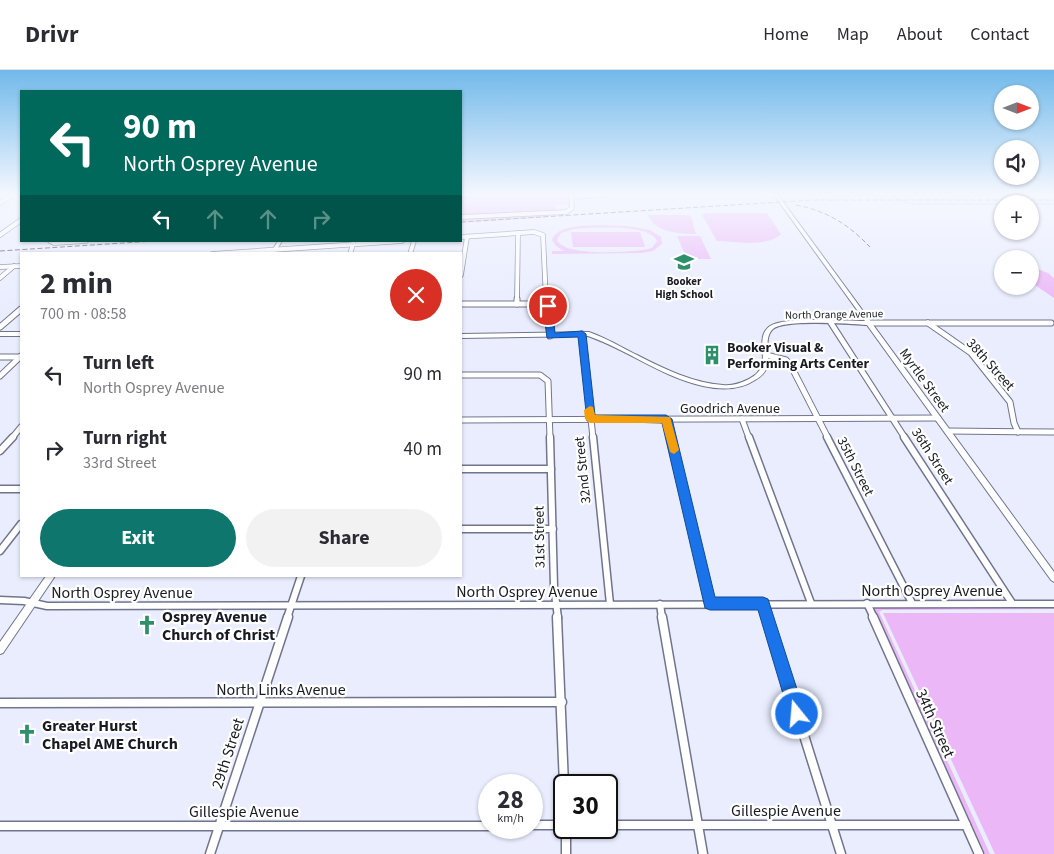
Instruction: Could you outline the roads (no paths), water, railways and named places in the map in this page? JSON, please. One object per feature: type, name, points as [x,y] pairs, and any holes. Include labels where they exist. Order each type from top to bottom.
[{"type":"street","name":"Myrtle Street","points":[[802,232],[1054,578]]},
{"type":"street","points":[[517,304],[518,233]]},
{"type":"street","points":[[462,237],[518,233],[540,233],[544,236],[550,336]]},
{"type":"street","points":[[462,269],[467,237]]},
{"type":"street","points":[[273,252],[386,242]]},
{"type":"street","points":[[351,252],[353,244]]},
{"type":"street","points":[[0,278],[14,266]]},
{"type":"street","points":[[0,267],[20,266]]},
{"type":"street","points":[[462,304],[547,304]]},
{"type":"street","points":[[0,327],[20,310]]},
{"type":"street","name":"North Orange Avenue","points":[[462,336],[582,334],[603,339],[686,380],[714,387],[729,387],[754,380],[762,373],[766,365],[766,336],[773,327],[790,323],[1051,323]]},
{"type":"street","name":"36th Street","points":[[831,323],[1012,604]]},
{"type":"street","name":"38th Street","points":[[928,323],[960,344],[975,359],[1010,402],[1013,410],[1012,422],[1018,432]]},
{"type":"street","points":[[0,334],[20,334]]},
{"type":"street","name":"32nd Street","points":[[582,334],[610,604]]},
{"type":"street","name":"35th Street","points":[[766,355],[789,362],[912,603]]},
{"type":"street","points":[[0,357],[20,357]]},
{"type":"street","points":[[0,376],[20,358]]},
{"type":"street","name":"31st Street","points":[[462,375],[534,375],[546,378],[549,384],[554,586],[560,631],[564,774]]},
{"type":"street","name":"Goodrich Avenue","points":[[462,420],[938,418]]},
{"type":"street","points":[[666,419],[710,604]]},
{"type":"street","points":[[742,419],[811,603]]},
{"type":"street","points":[[0,450],[20,428]]},
{"type":"street","points":[[947,431],[1054,432]]},
{"type":"street","points":[[462,469],[551,469]]},
{"type":"street","points":[[0,488],[20,489]]},
{"type":"street","points":[[0,551],[20,525]]},
{"type":"street","points":[[462,529],[553,529]]},
{"type":"street","points":[[0,650],[50,577]]},
{"type":"street","name":"29th Street","points":[[210,854],[301,577]]},
{"type":"street","name":"North Osprey Avenue","points":[[0,600],[24,601],[47,606],[1054,604]]},
{"type":"street","points":[[660,604],[703,854]]},
{"type":"street","points":[[763,604],[841,854]]},
{"type":"street","name":"34th Street","points":[[867,604],[979,854]]},
{"type":"street","name":"North Links Avenue","points":[[0,703],[562,702]]},
{"type":"street","name":"Gillespie Avenue","points":[[618,825],[966,825]]},
{"type":"street","name":"Gillespie Avenue","points":[[0,826],[478,826]]},
{"type":"street","points":[[565,839],[566,854]]},
{"type":"railway","points":[[853,232],[870,247]]},
{"type":"railway","points":[[0,251],[139,242]]},
{"type":"place","name":"Booker High School","points":[[684,262]]},
{"type":"place","name":"Booker Visual & Performing Arts Center","points":[[712,355]]},
{"type":"place","name":"Osprey Avenue Church of Christ","points":[[147,625]]},
{"type":"place","name":"Greater Hurst Chapel AME Church","points":[[27,734]]}]
